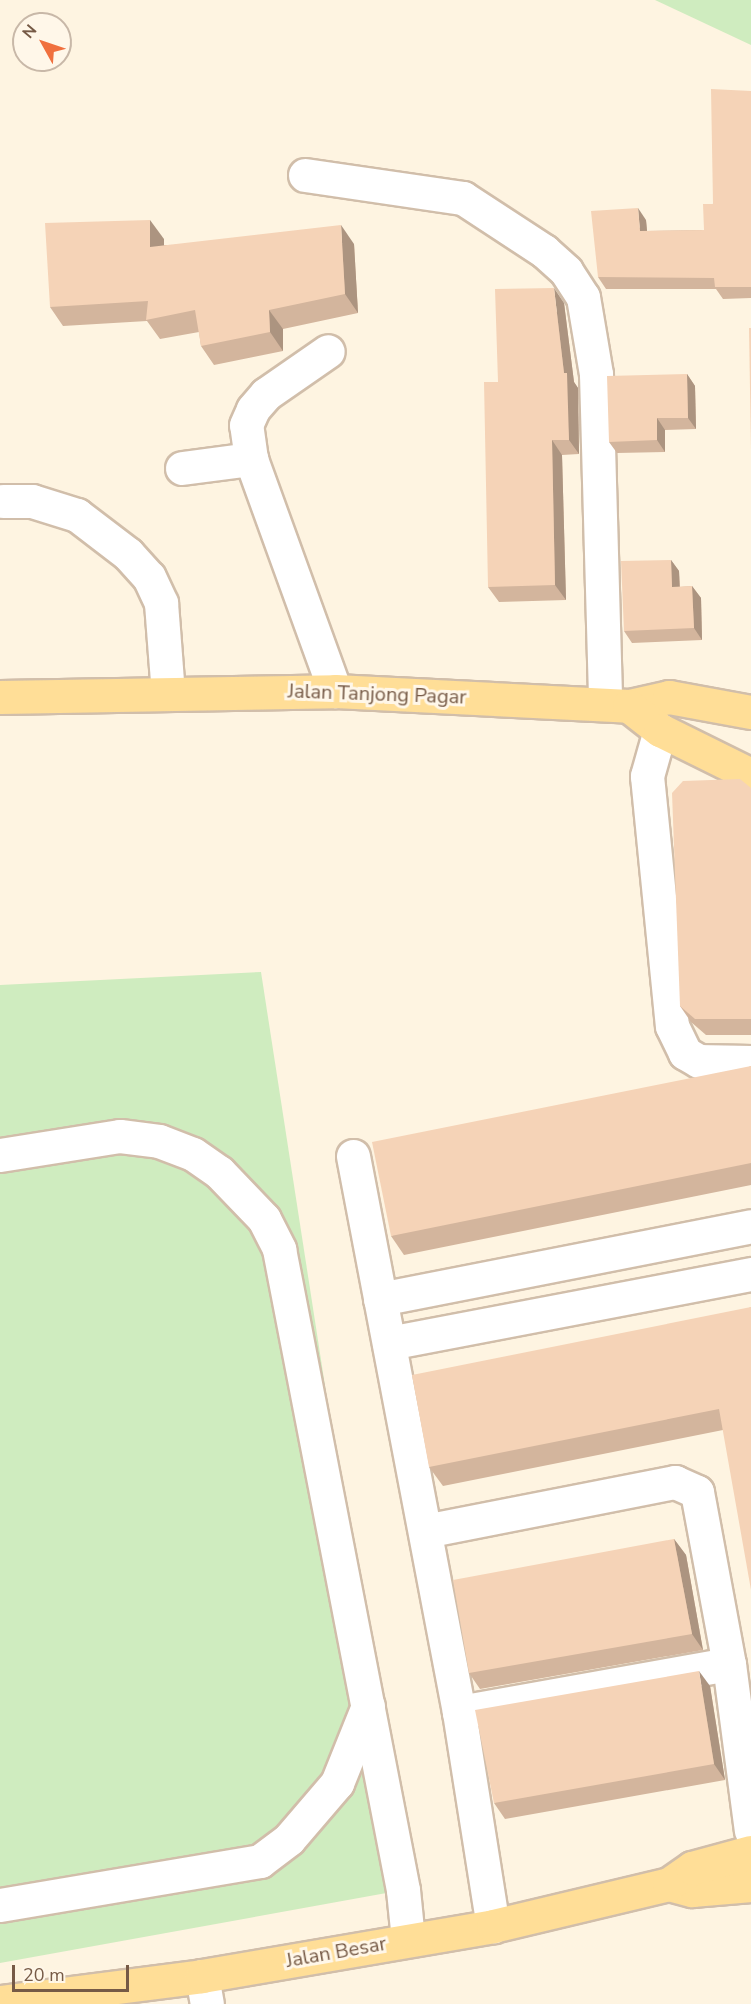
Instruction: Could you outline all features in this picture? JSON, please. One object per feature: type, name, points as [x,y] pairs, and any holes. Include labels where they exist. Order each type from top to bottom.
[{"type":"main road","name":"Jalan Tanjong Pagar","points":[[0,697],[335,691],[617,704],[669,697],[751,712]]},
{"type":"main road","points":[[617,704],[660,730],[751,775]]},
{"type":"main road","name":"Jalan Besar","points":[[0,2002],[205,1990],[408,1939],[493,1926],[669,1884],[692,1868],[751,1852]]},
{"type":"main road","name":"Jalan Besar","points":[[669,1884],[693,1890],[751,1885]]},
{"type":"street","points":[[304,175],[463,198],[544,251],[566,271],[583,297],[596,374],[617,704]]},
{"type":"street","points":[[328,351],[266,394],[253,409],[246,425],[251,459],[335,691]]},
{"type":"street","points":[[182,468],[251,459]]},
{"type":"street","points":[[3,501],[32,501],[76,514],[129,554],[149,578],[161,603],[168,693]]},
{"type":"street","points":[[660,730],[647,776],[672,1026],[686,1053],[699,1061],[751,1062]]},
{"type":"street","points":[[0,1155],[120,1136],[159,1141],[193,1154],[219,1172],[264,1219],[279,1249],[368,1706],[408,1939]]},
{"type":"street","points":[[353,1156],[459,1712],[493,1926]]},
{"type":"street","points":[[380,1299],[751,1226]]},
{"type":"street","points":[[389,1343],[751,1274]]},
{"type":"street","points":[[425,1531],[675,1482],[689,1485],[700,1502],[729,1664],[751,1831]]},
{"type":"street","points":[[459,1712],[729,1664]]},
{"type":"street","points":[[0,1905],[260,1861],[289,1839],[337,1783],[368,1706]]},
{"type":"green space","points":[[655,0],[751,0],[751,45]]},
{"type":"green space","points":[[261,972],[403,1890],[0,1963],[0,985]]},
{"type":"building","points":[[711,89],[751,91],[751,287],[715,287],[714,278],[598,277],[591,211],[638,208],[640,231],[704,230],[703,204],[713,204]]},
{"type":"building","points":[[150,220],[150,247],[341,225],[345,294],[269,310],[270,332],[201,346],[195,310],[146,320],[148,301],[50,307],[45,223]]},
{"type":"building","points":[[554,288],[564,373],[567,373],[569,440],[552,440],[555,585],[488,587],[484,382],[498,382],[495,289]]},
{"type":"building","points":[[749,328],[751,328],[751,450]]},
{"type":"building","points":[[687,374],[688,418],[657,418],[657,440],[609,442],[607,376]]},
{"type":"building","points":[[671,560],[672,587],[692,586],[694,628],[624,631],[621,561]]},
{"type":"building","points":[[740,779],[751,788],[751,1019],[695,1019],[680,1006],[672,793],[683,781]]},
{"type":"building","points":[[751,1066],[751,1163],[391,1236],[372,1142]]},
{"type":"building","points":[[751,1307],[751,1590],[719,1409],[429,1467],[412,1375]]},
{"type":"building","points":[[674,1539],[692,1634],[469,1673],[453,1580]]},
{"type":"building","points":[[699,1671],[714,1764],[494,1803],[475,1710]]}]
